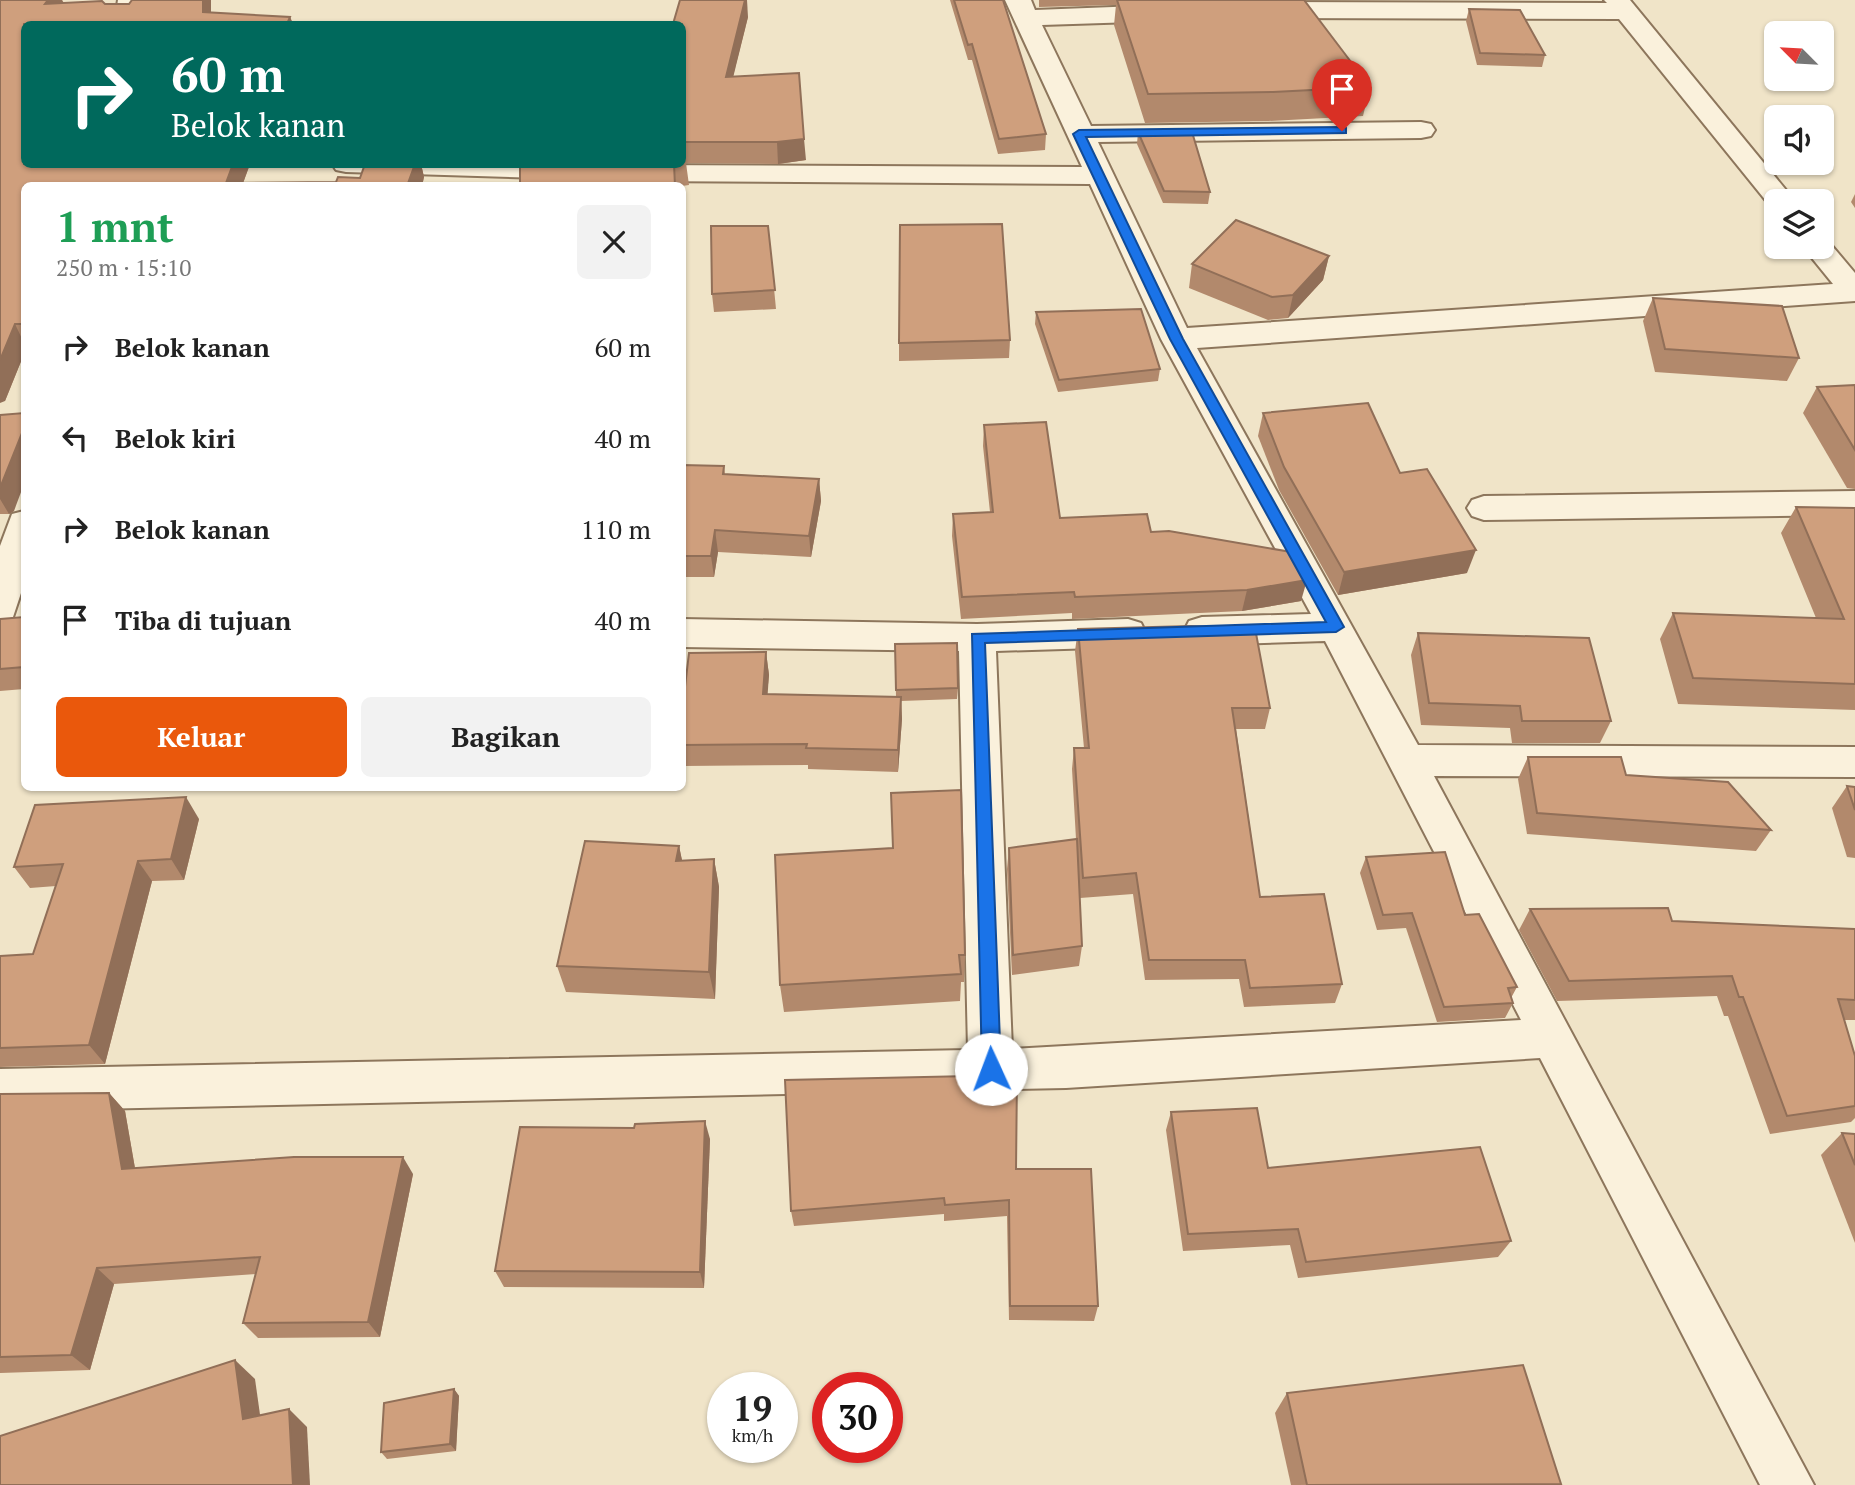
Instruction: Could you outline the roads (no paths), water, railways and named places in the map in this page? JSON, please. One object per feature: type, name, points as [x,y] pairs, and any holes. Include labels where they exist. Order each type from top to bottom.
[{"type":"street","points":[[127,21],[131,0]]},
{"type":"street","points":[[1242,10],[1621,5],[1771,189]]},
{"type":"street","points":[[1188,12],[1022,9],[1177,339],[1336,627],[1788,1485]]},
{"type":"street","points":[[1079,134],[1421,130]]},
{"type":"street","points":[[376,168],[437,176],[1100,176]]},
{"type":"street","points":[[1828,259],[1855,292]]},
{"type":"street","points":[[1177,339],[1855,292]]},
{"type":"street","points":[[1484,508],[1855,503]]},
{"type":"street","points":[[0,608],[21,534]]},
{"type":"street","points":[[0,624],[21,624]]},
{"type":"street","points":[[686,633],[977,638],[1336,627]]},
{"type":"street","points":[[977,638],[991,1069]]},
{"type":"street","points":[[1406,760],[1855,762]]},
{"type":"street","points":[[0,1090],[1066,1068],[1553,1038]]}]
